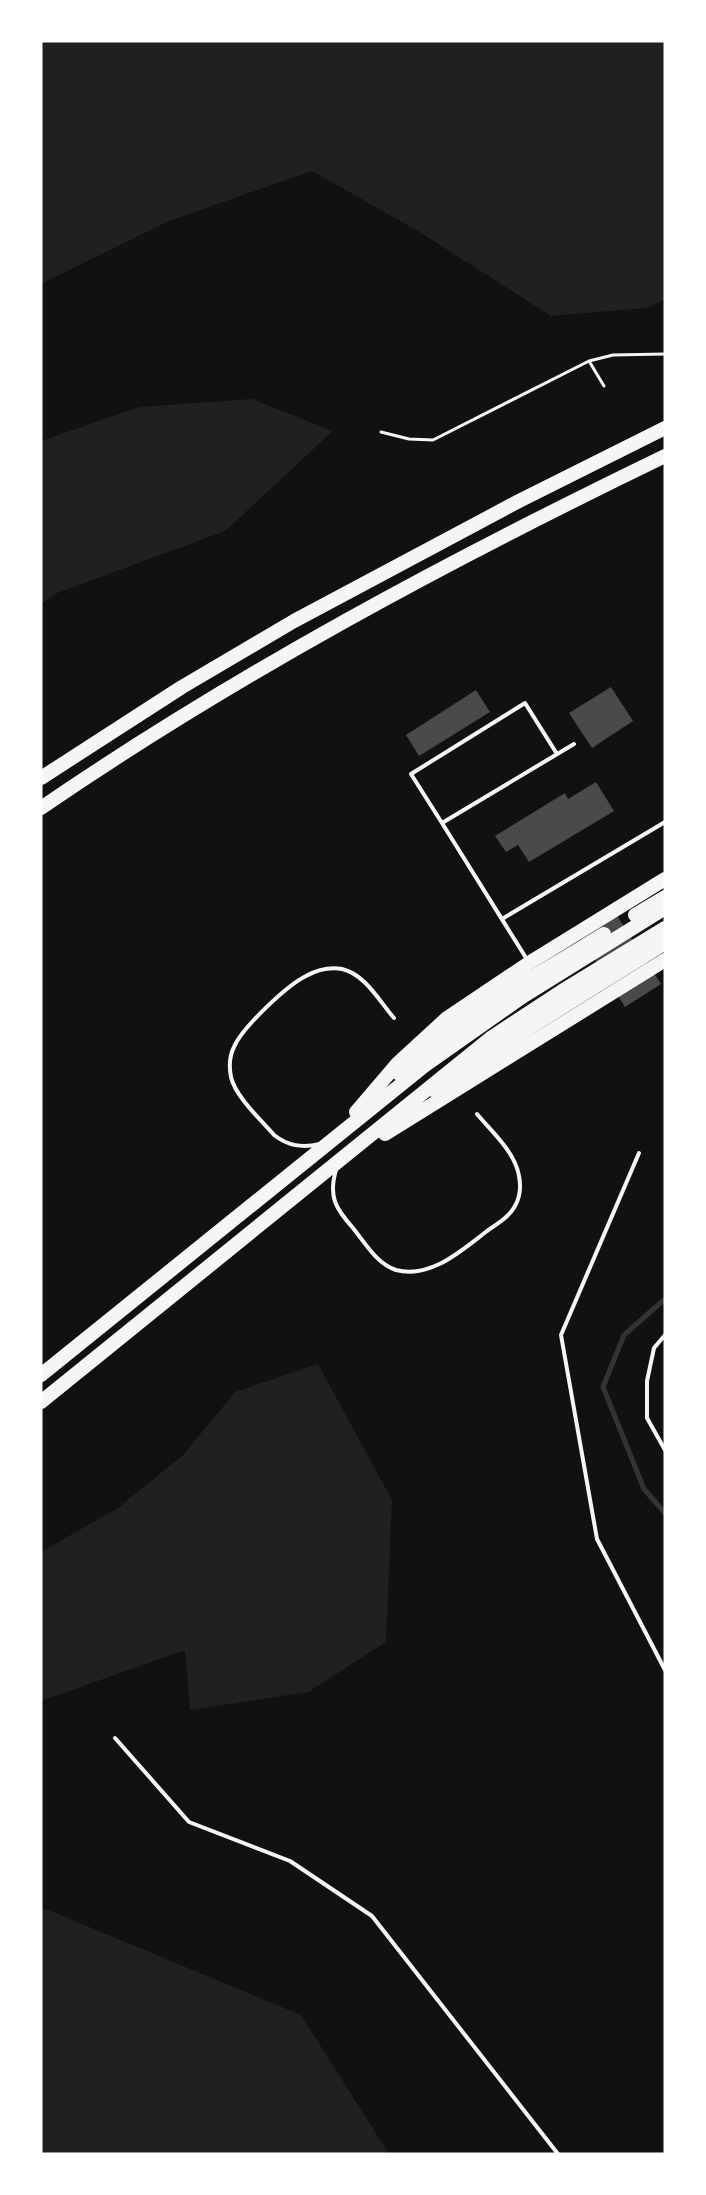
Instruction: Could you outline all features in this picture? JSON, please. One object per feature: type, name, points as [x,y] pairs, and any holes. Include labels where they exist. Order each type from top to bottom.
[{"type":"highway","points":[[41,778],[182,687],[294,620],[528,496],[665,428]]},
{"type":"highway","points":[[41,808],[131,748],[278,658],[482,548],[665,456]]},
{"type":"highway","points":[[332,1142],[397,1064],[429,1033],[463,1006],[665,879]]},
{"type":"highway","points":[[332,1142],[407,1066],[456,1028],[665,897]]},
{"type":"highway","points":[[41,1375],[332,1142],[374,1105],[481,1025],[522,997],[665,908]]},
{"type":"highway","points":[[41,1402],[338,1164],[492,1037],[562,991],[665,928]]},
{"type":"highway","points":[[338,1164],[524,1031],[665,942]]},
{"type":"highway","points":[[338,1164],[665,960]]},
{"type":"lane","points":[[529,963],[411,774],[525,703],[557,754]]},
{"type":"lane","points":[[442,823],[574,744]]},
{"type":"lane","points":[[502,919],[665,822]]},
{"type":"lane","points":[[332,1142],[311,1146],[296,1146],[280,1140],[234,1086],[230,1064],[234,1046],[242,1034],[272,1002],[295,983],[311,973],[325,969],[341,969],[356,975],[394,1018]]},
{"type":"lane","points":[[338,1164],[333,1188],[336,1208],[377,1257],[387,1266],[396,1270],[412,1272],[431,1268],[450,1258],[504,1218],[514,1208],[519,1197],[520,1178],[515,1163],[510,1154],[477,1114]]},
{"type":"lane","points":[[639,1153],[560,1335],[597,1539],[665,1670]]},
{"type":"lane","points":[[665,1335],[654,1348],[647,1380],[647,1418],[665,1450]]},
{"type":"lane","points":[[115,1738],[189,1822],[290,1861],[372,1916],[558,2154]]},
{"type":"path","points":[[381,432],[410,439],[433,440],[589,361],[613,355],[665,354]]},
{"type":"path","points":[[589,361],[604,386]]},
{"type":"shaded area","points":[[41,41],[665,41],[665,299],[647,308],[551,316],[418,231],[312,171],[169,221],[41,284]]},
{"type":"shaded area","points":[[252,399],[333,431],[225,531],[57,593],[41,604],[41,441],[139,407]]},
{"type":"shaded area","points":[[318,1364],[392,1500],[386,1642],[308,1692],[190,1710],[185,1650],[41,1701],[41,1552],[118,1508],[183,1455],[235,1392]]},
{"type":"shaded area","points":[[41,1907],[301,2015],[389,2154],[41,2154]]},
{"type":"building","points":[[611,687],[633,721],[592,748],[569,713]]},
{"type":"building","points":[[476,690],[490,712],[419,756],[406,735]]},
{"type":"building","points":[[596,782],[614,811],[529,862],[518,845],[506,852],[495,836],[565,793],[568,799]]},
{"type":"building","points":[[616,914],[661,984],[625,1007],[581,937]]},
{"type":"waterway","points":[[665,1299],[624,1335],[603,1387],[644,1489],[665,1513]]}]
